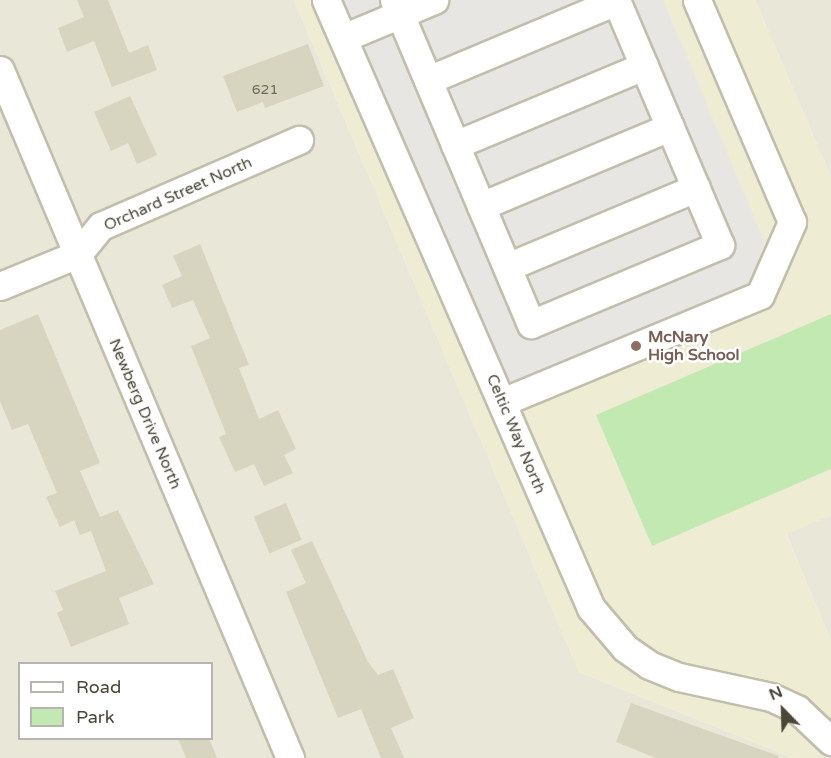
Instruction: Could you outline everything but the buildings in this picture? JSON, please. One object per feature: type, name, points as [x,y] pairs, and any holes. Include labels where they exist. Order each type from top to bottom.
[{"type":"street","name":"Celtic Way North","points":[[326,0],[502,402],[579,585],[625,648],[679,677],[771,697],[797,710],[831,741]]},
{"type":"street","points":[[343,38],[397,7],[434,0]]},
{"type":"street","points":[[397,7],[531,324],[720,245],[616,0],[428,80]]},
{"type":"street","points":[[502,402],[760,295],[792,222],[698,0]]},
{"type":"street","points":[[455,145],[644,66]]},
{"type":"street","name":"Newberg Drive North","points":[[0,70],[290,758]]},
{"type":"street","points":[[481,206],[670,126]]},
{"type":"street","name":"Orchard Street North","points":[[0,286],[78,254],[101,226],[299,140]]},
{"type":"street","points":[[507,267],[696,188]]},
{"type":"shaded area","points":[[0,0],[294,0],[579,672],[793,758],[0,758]]},
{"type":"shaded area","name":"McNary High School","points":[[294,0],[755,0],[831,177],[831,515],[786,534],[831,641],[831,758],[793,758],[579,672]]},
{"type":"shaded area","points":[[341,0],[663,0],[764,241],[751,282],[505,386]]},
{"type":"shaded area","points":[[755,0],[831,0],[831,177]]},
{"type":"shaded area","points":[[831,515],[831,641],[786,533]]},
{"type":"green space","points":[[831,314],[831,469],[652,546],[596,415]]},
{"type":"place","name":"McNary High School","points":[[636,346]]}]
